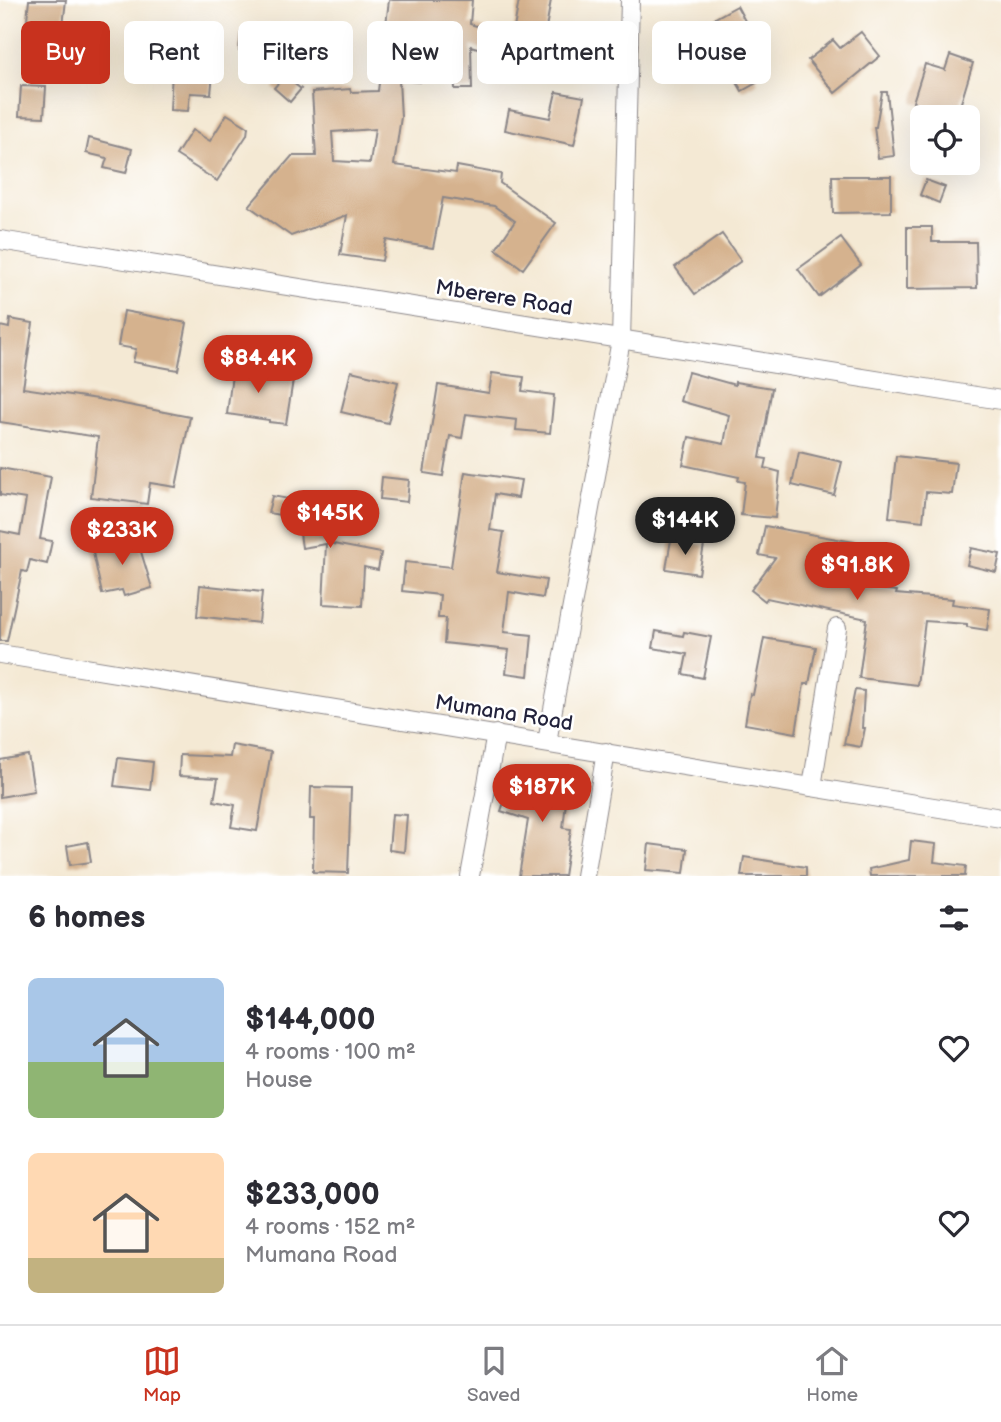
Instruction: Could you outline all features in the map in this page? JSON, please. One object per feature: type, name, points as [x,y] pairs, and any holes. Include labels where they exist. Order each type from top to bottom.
[{"type":"street","points":[[547,742],[621,340],[629,0]]},
{"type":"street","name":"Mberere Road","points":[[0,240],[1001,400]]},
{"type":"street","points":[[812,787],[837,628]]},
{"type":"street","name":"Mumana Road","points":[[0,654],[1001,818]]},
{"type":"street","points":[[470,876],[496,734]]},
{"type":"street","points":[[585,876],[606,752]]},
{"type":"building","points":[[29,0],[66,0],[64,21],[27,21]]},
{"type":"building","points":[[389,0],[472,0],[470,24],[477,26],[477,48],[471,46],[472,89],[455,89],[455,84],[463,84],[463,21],[386,21]]},
{"type":"building","points":[[519,0],[551,0],[547,21],[515,21]]},
{"type":"building","points":[[737,6],[745,21],[710,21]]},
{"type":"building","points":[[861,32],[880,56],[835,93],[808,60],[833,40],[840,48]]},
{"type":"building","points":[[950,55],[973,63],[960,105],[922,105],[913,102],[925,64],[945,70]]},
{"type":"building","points":[[171,84],[212,84],[211,94],[190,93],[188,111],[170,110]]},
{"type":"building","points":[[277,84],[294,84],[301,89],[290,102],[274,88]]},
{"type":"building","points":[[379,84],[399,84],[401,117],[394,165],[456,173],[457,166],[501,174],[500,183],[556,223],[523,269],[496,249],[515,221],[494,206],[443,198],[433,248],[386,240],[382,261],[340,255],[347,215],[291,236],[249,206],[292,156],[316,156],[312,92],[350,89],[351,92],[378,91]],"holes":[[[375,129],[370,163],[334,161],[332,132]]]},
{"type":"building","points":[[738,84],[754,84],[742,91]]},
{"type":"building","points":[[21,86],[46,87],[44,117],[19,116]]},
{"type":"building","points":[[556,92],[584,97],[574,145],[505,130],[509,110],[550,118]]},
{"type":"building","points":[[882,92],[887,92],[894,156],[878,158],[874,127]]},
{"type":"building","points":[[227,114],[248,127],[247,135],[217,181],[176,155],[192,130],[210,141]]},
{"type":"building","points":[[89,138],[132,149],[126,173],[104,168],[107,158],[86,153]]},
{"type":"building","points":[[832,176],[891,176],[891,212],[833,213]]},
{"type":"building","points":[[926,180],[945,187],[939,203],[920,195]]},
{"type":"building","points":[[907,227],[932,227],[932,242],[976,242],[977,288],[907,289]]},
{"type":"building","points":[[722,234],[741,261],[695,294],[675,267]]},
{"type":"building","points":[[841,238],[861,265],[819,297],[798,269]]},
{"type":"building","points":[[124,311],[187,323],[178,370],[133,362],[136,349],[118,346]]},
{"type":"building","points":[[10,319],[33,323],[23,388],[190,417],[176,487],[150,483],[147,504],[91,497],[98,437],[0,422],[0,326],[9,328]]},
{"type":"building","points":[[234,359],[251,361],[249,374],[293,380],[286,424],[227,414]]},
{"type":"building","points":[[351,371],[398,382],[388,423],[341,412]]},
{"type":"building","points":[[688,372],[735,385],[735,382],[772,388],[760,458],[767,459],[765,468],[780,472],[775,518],[741,515],[745,482],[738,481],[739,477],[683,465],[689,437],[724,444],[729,415],[680,401]]},
{"type":"building","points":[[492,373],[524,377],[522,391],[554,395],[550,433],[516,430],[517,420],[466,414],[462,438],[450,436],[443,476],[424,473],[438,385],[489,393]]},
{"type":"building","points":[[799,452],[842,462],[834,495],[792,485]]},
{"type":"building","points":[[896,456],[956,463],[952,494],[926,492],[923,521],[889,517]]},
{"type":"building","points":[[0,468],[51,477],[40,539],[52,541],[47,564],[30,560],[27,572],[22,571],[7,641],[0,641],[0,531],[20,535],[26,499],[0,495]]},
{"type":"building","points":[[465,472],[521,480],[518,498],[495,494],[490,530],[504,532],[497,572],[546,580],[543,598],[509,592],[504,632],[532,635],[528,676],[506,673],[509,650],[444,643],[446,618],[438,618],[440,595],[402,591],[405,562],[451,567]]},
{"type":"building","points":[[382,477],[409,480],[407,502],[380,499]]},
{"type":"building","points":[[272,496],[304,502],[304,499],[332,502],[328,543],[381,553],[378,570],[364,567],[362,606],[323,604],[326,544],[302,548],[298,518],[268,513]]},
{"type":"building","points":[[765,526],[854,542],[846,585],[897,591],[896,594],[953,599],[952,604],[990,609],[987,630],[967,627],[967,624],[925,621],[917,685],[859,678],[867,619],[767,598],[765,601],[751,590],[775,558],[759,555]]},
{"type":"building","points":[[135,532],[152,588],[124,596],[122,590],[102,594],[92,548],[119,542],[117,537]]},
{"type":"building","points":[[671,540],[704,545],[699,574],[666,569]]},
{"type":"building","points":[[971,548],[1000,554],[996,572],[967,565]]},
{"type":"building","points":[[200,585],[262,592],[259,623],[197,616]]},
{"type":"building","points":[[656,631],[711,637],[703,678],[683,674],[687,654],[653,648]]},
{"type":"building","points":[[764,638],[816,647],[809,684],[804,684],[796,733],[745,724]]},
{"type":"building","points":[[855,690],[864,691],[862,728],[865,728],[861,747],[844,744]]},
{"type":"building","points":[[232,745],[271,752],[257,831],[231,827],[235,805],[214,801],[218,778],[179,776],[180,755],[230,757]]},
{"type":"building","points":[[28,755],[34,791],[0,797],[0,760]]},
{"type":"building","points":[[118,758],[153,762],[150,790],[114,786]]},
{"type":"building","points":[[529,773],[569,777],[563,828],[571,829],[564,876],[519,876],[528,820],[501,811],[510,785],[527,791]]},
{"type":"building","points":[[311,787],[351,788],[348,873],[313,872],[314,819],[310,819]]},
{"type":"building","points":[[392,814],[407,815],[404,852],[389,850]]},
{"type":"building","points":[[911,841],[936,844],[934,862],[966,866],[965,876],[870,876],[869,869],[909,860]]},
{"type":"building","points":[[88,842],[91,862],[70,865],[67,846]]},
{"type":"building","points":[[649,844],[687,849],[684,873],[646,870]]},
{"type":"building","points":[[744,857],[806,867],[806,876],[741,876]]}]
